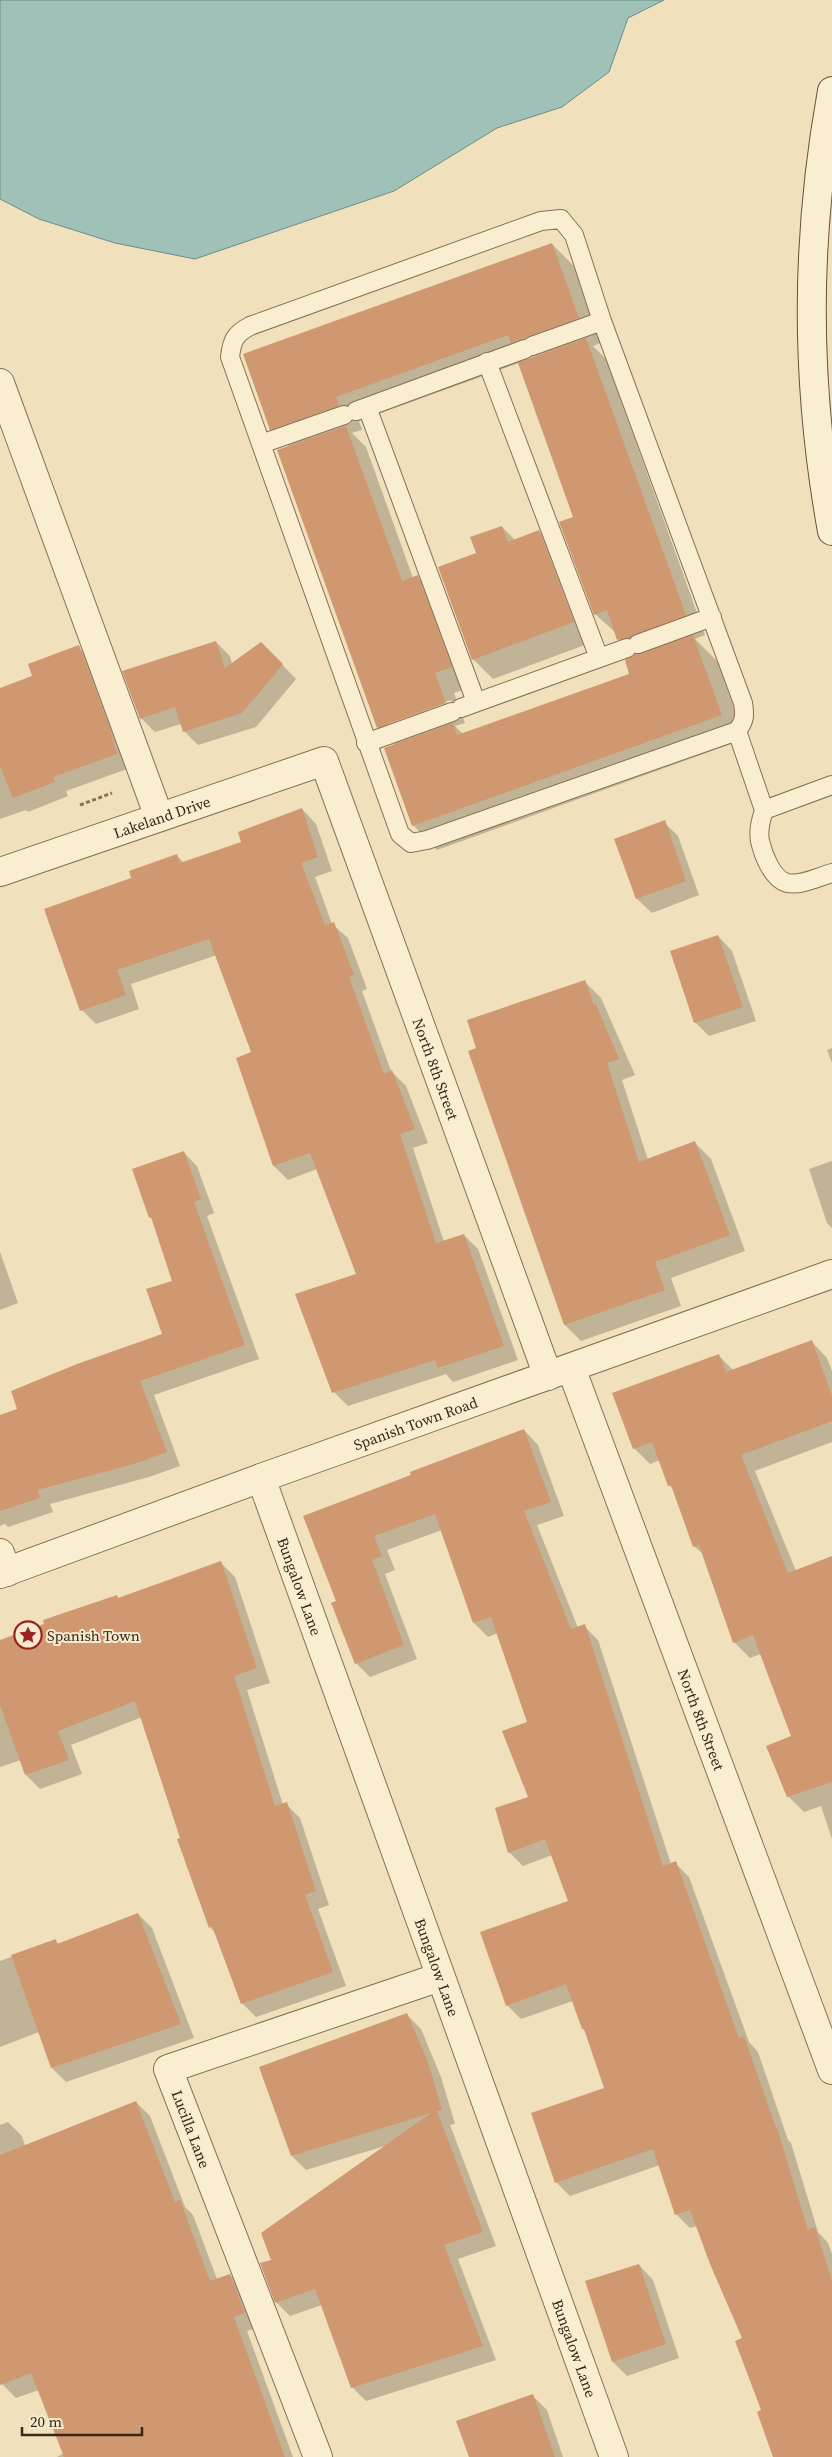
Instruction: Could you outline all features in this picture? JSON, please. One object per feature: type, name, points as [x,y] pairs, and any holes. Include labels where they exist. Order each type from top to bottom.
[{"type":"street","points":[[832,91],[820,157],[811,275],[812,358],[819,437],[832,531]]},
{"type":"street","points":[[0,383],[159,817]]},
{"type":"street","name":"Lakeland Drive","points":[[0,872],[324,761]]},
{"type":"street","name":"North 8th Street","points":[[324,761],[832,2070]]},
{"type":"street","name":"Spanish Town Road","points":[[2,1566],[261,1478],[832,1274]]},
{"type":"street","name":"Bungalow Lane","points":[[261,1478],[614,2457]]},
{"type":"street","name":"Lucilla Lane","points":[[318,2457],[168,2069],[440,1977]]},
{"type":"lane","points":[[562,219],[574,235],[602,321],[712,617],[745,714],[743,724],[737,731],[427,840],[411,843],[400,834],[261,444],[230,357],[232,342],[237,333],[541,221],[562,219]]},
{"type":"lane","points":[[261,444],[602,321]]},
{"type":"lane","points":[[487,362],[599,658]]},
{"type":"lane","points":[[356,411],[463,707]]},
{"type":"lane","points":[[366,743],[712,617]]},
{"type":"lane","points":[[737,731],[764,810],[760,822],[760,840],[773,872],[785,882],[801,883],[832,873]]},
{"type":"lane","points":[[764,810],[786,800],[832,785]]},
{"type":"water","points":[[0,0],[664,0],[628,18],[609,72],[562,107],[497,128],[394,191],[195,259],[115,243],[39,219],[0,199]]},
{"type":"building","points":[[552,243],[579,318],[511,343],[508,335],[336,397],[339,406],[270,430],[243,354]]},
{"type":"building","points":[[586,338],[686,615],[630,638],[617,640],[607,610],[594,615],[559,522],[573,517],[518,363]]},
{"type":"building","points":[[346,426],[402,581],[418,575],[452,667],[435,673],[446,703],[377,728],[277,450]]},
{"type":"building","points":[[502,526],[508,542],[539,530],[574,622],[472,660],[438,567],[476,553],[470,537]]},
{"type":"building","points":[[693,635],[722,715],[412,826],[384,748],[453,723],[457,735],[629,674],[625,660],[635,654]]},
{"type":"building","points":[[216,641],[225,668],[261,642],[283,664],[242,713],[183,732],[175,707],[140,719],[122,671]]},
{"type":"building","points":[[79,645],[110,728],[117,754],[53,777],[55,782],[13,798],[0,766],[0,688],[32,676],[28,664]]},
{"type":"building","points":[[302,808],[318,857],[301,863],[325,925],[334,922],[354,975],[349,977],[384,1074],[392,1070],[415,1129],[400,1134],[436,1243],[464,1234],[504,1346],[438,1368],[435,1360],[332,1393],[295,1294],[356,1274],[310,1153],[273,1166],[236,1058],[251,1052],[209,939],[117,970],[126,995],[80,1011],[44,909],[131,878],[129,871],[177,854],[180,863],[241,842],[238,832]]},
{"type":"building","points":[[665,820],[686,881],[636,899],[614,839]]},
{"type":"building","points":[[718,935],[743,1007],[694,1023],[670,951]]},
{"type":"building","points":[[585,980],[594,1005],[596,1004],[619,1059],[607,1063],[639,1162],[695,1141],[730,1235],[655,1262],[665,1290],[564,1325],[468,1051],[476,1048],[467,1020]]},
{"type":"building","points":[[184,1151],[201,1199],[194,1202],[245,1345],[140,1381],[167,1452],[134,1464],[37,1490],[40,1498],[0,1511],[0,1415],[17,1409],[11,1391],[77,1364],[162,1334],[146,1289],[172,1281],[151,1217],[149,1218],[132,1169]]},
{"type":"building","points":[[812,1340],[832,1396],[832,1421],[741,1455],[788,1573],[832,1556],[832,1782],[787,1797],[766,1746],[791,1736],[753,1635],[733,1643],[699,1545],[693,1547],[671,1485],[668,1486],[652,1442],[633,1449],[612,1393],[719,1354],[726,1372]]},
{"type":"building","points":[[524,1429],[551,1502],[524,1511],[571,1629],[585,1624],[663,1866],[676,1861],[739,2038],[744,2036],[777,2128],[808,2230],[815,2227],[832,2281],[832,2457],[773,2457],[757,2412],[761,2410],[735,2341],[742,2338],[710,2264],[690,2210],[675,2215],[653,2149],[555,2183],[531,2113],[604,2088],[566,1984],[506,2006],[480,1932],[568,1901],[545,1839],[508,1853],[495,1808],[528,1797],[502,1731],[527,1722],[491,1617],[473,1623],[435,1514],[374,1536],[382,1556],[372,1560],[404,1645],[355,1664],[331,1603],[336,1601],[303,1516],[411,1475],[410,1472]]},
{"type":"building","points":[[221,1561],[257,1668],[234,1676],[275,1806],[287,1802],[316,1891],[305,1895],[333,1972],[241,2004],[212,1926],[209,1928],[177,1839],[180,1838],[135,1701],[58,1731],[69,1760],[25,1775],[0,1705],[0,1640],[44,1624],[43,1620],[117,1595],[118,1598]]},
{"type":"building","points":[[138,1913],[181,2024],[51,2068],[11,1955],[56,1939],[57,1944]]},
{"type":"building","points":[[407,2013],[428,2062],[442,2110],[437,2111],[483,2232],[444,2245],[483,2346],[351,2388],[315,2289],[275,2303],[260,2263],[271,2260],[261,2233],[431,2113],[291,2156],[259,2067]]},
{"type":"building","points":[[136,2101],[175,2202],[180,2200],[210,2281],[230,2274],[245,2313],[234,2317],[285,2457],[64,2457],[31,2373],[0,2385],[0,2155]]},
{"type":"building","points":[[639,2264],[666,2344],[612,2362],[585,2281]]},
{"type":"building","points":[[533,2394],[555,2457],[469,2457],[456,2421]]},
{"type":"place","name":"Spanish Town","points":[[28,1635]]}]
